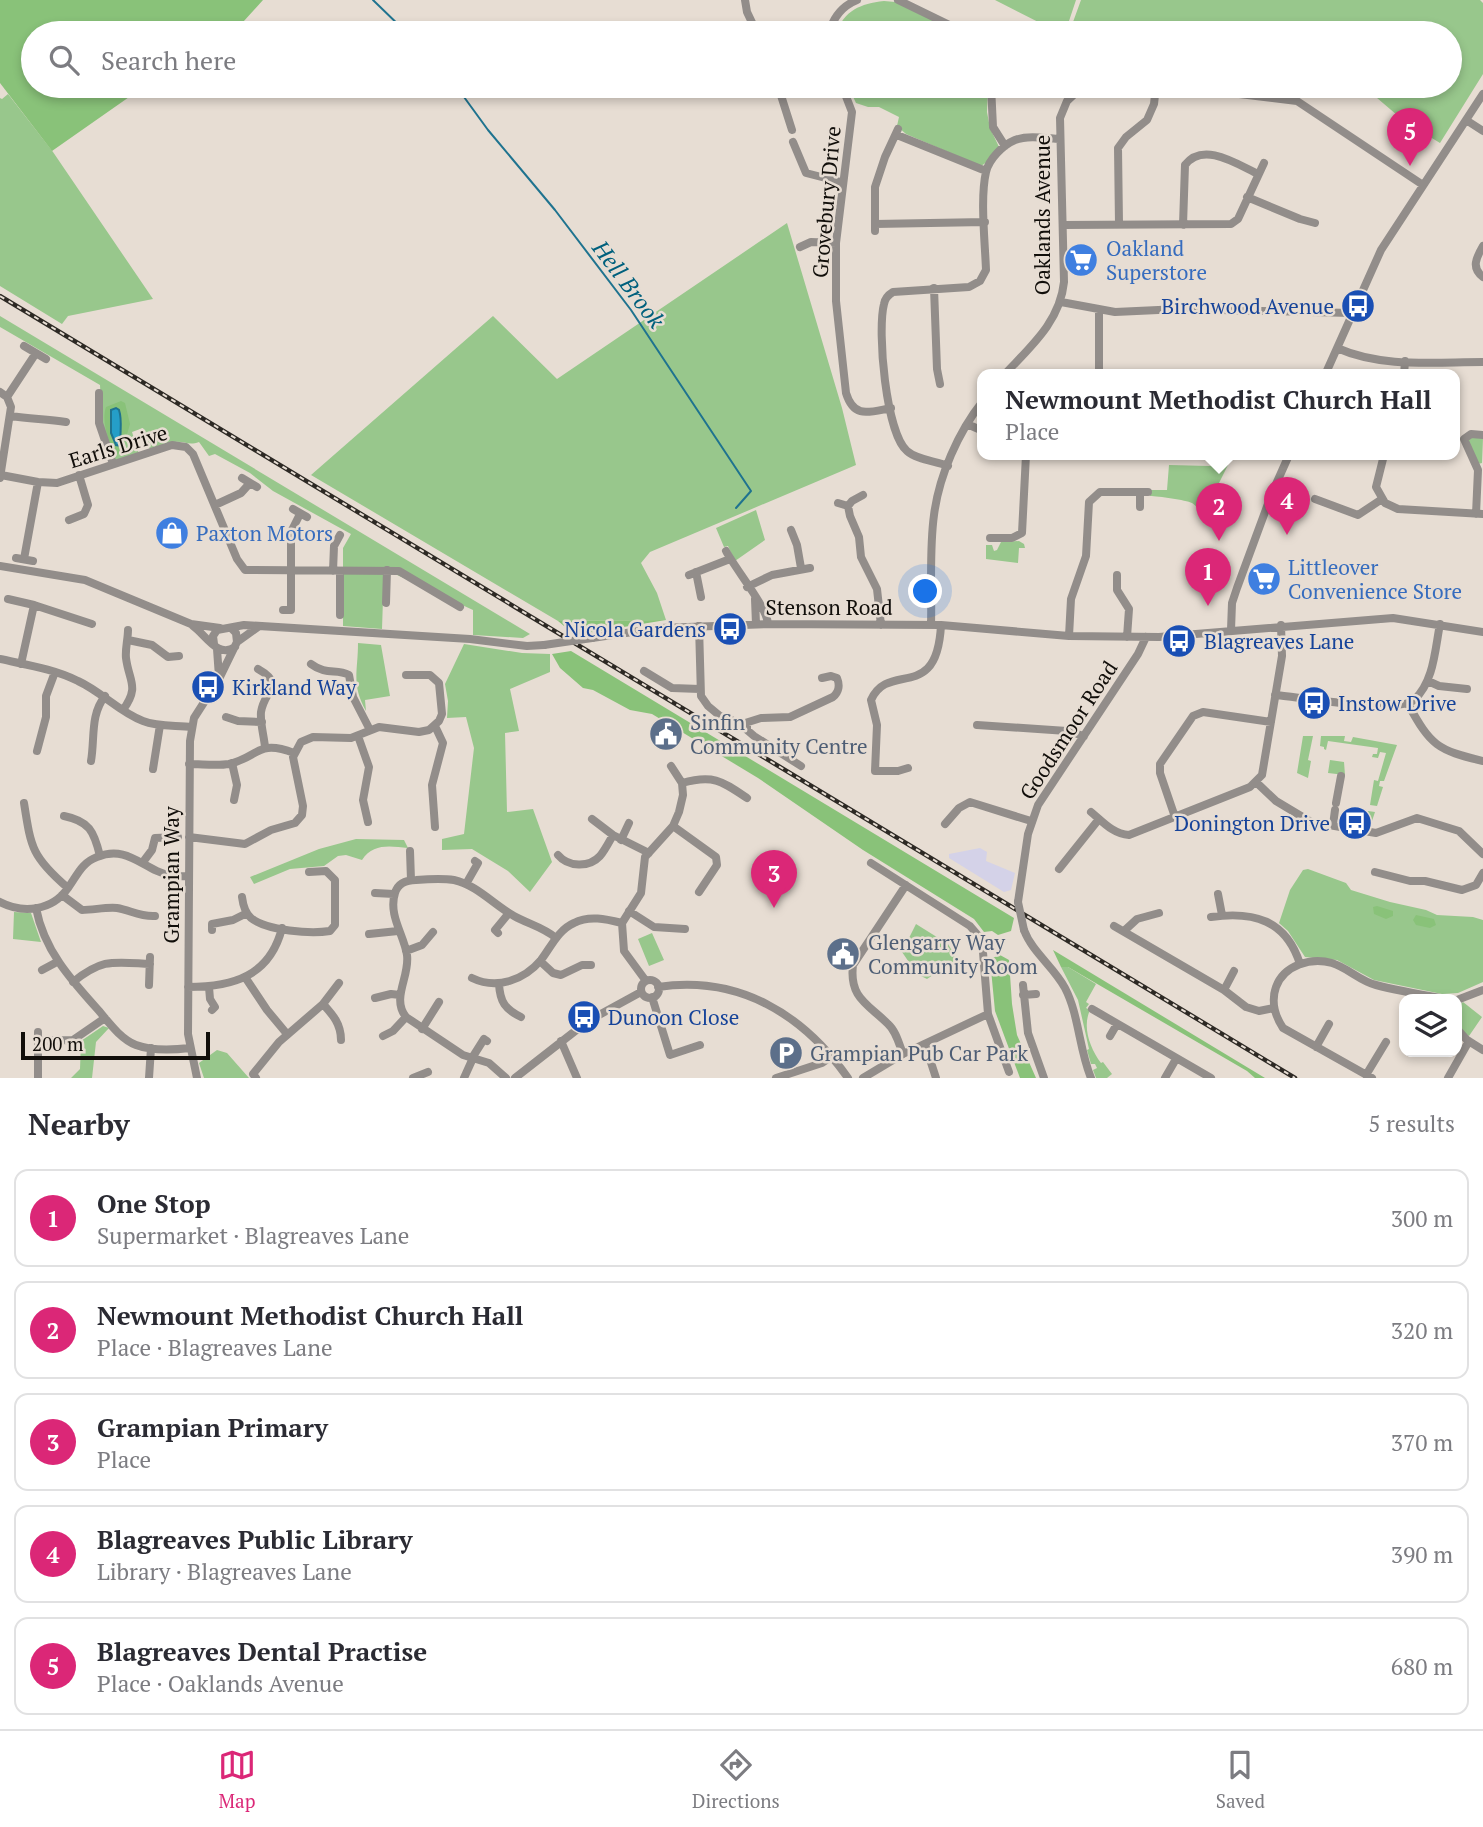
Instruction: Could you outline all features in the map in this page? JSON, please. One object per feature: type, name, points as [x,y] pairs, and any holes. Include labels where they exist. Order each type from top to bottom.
[{"type":"street","points":[[745,0],[751,21]]},
{"type":"street","points":[[833,21],[840,12],[857,0]]},
{"type":"street","points":[[898,0],[941,21]]},
{"type":"street","points":[[1328,369],[1381,250],[1483,94]]},
{"type":"street","points":[[782,98],[792,130]]},
{"type":"street","name":"Grovebury Drive","points":[[847,98],[852,120],[841,182],[836,243],[837,319],[848,398],[854,409],[859,411],[891,408]]},
{"type":"street","points":[[992,98],[993,127],[1005,146]]},
{"type":"street","name":"Oaklands Avenue","points":[[1009,369],[1047,328],[1061,302],[1064,282],[1059,118],[1069,98]]},
{"type":"street","points":[[1119,224],[1118,148],[1126,137],[1147,120],[1155,98]]},
{"type":"street","points":[[1272,98],[1297,101],[1423,185]]},
{"type":"street","points":[[1466,120],[1483,131]]},
{"type":"street","points":[[985,222],[875,228],[874,187],[898,132],[986,171]]},
{"type":"street","points":[[948,466],[908,451],[898,438],[882,363],[884,303],[887,296],[893,292],[969,287],[980,281],[986,270],[984,190],[990,161],[1015,140],[1059,139]]},
{"type":"street","points":[[793,142],[806,173],[841,182]]},
{"type":"street","points":[[1183,225],[1185,165],[1190,158],[1198,154],[1217,156],[1258,174]]},
{"type":"street","points":[[1063,225],[1231,224],[1238,219],[1264,163]]},
{"type":"street","points":[[1247,197],[1315,223]]},
{"type":"street","points":[[800,247],[811,242],[836,243]]},
{"type":"street","points":[[1480,274],[1475,263],[1483,246]]},
{"type":"street","points":[[934,288],[940,384]]},
{"type":"street","points":[[1061,302],[1099,310],[1351,313]]},
{"type":"street","points":[[1099,310],[1099,369]]},
{"type":"street","points":[[24,346],[46,359]]},
{"type":"street","points":[[1337,348],[1357,357],[1376,361],[1483,362]]},
{"type":"street","points":[[1,476],[3,447],[11,407],[3,394],[36,354]]},
{"type":"street","points":[[1404,369],[1405,361]]},
{"type":"street","points":[[102,399],[99,423],[113,464]]},
{"type":"street","points":[[931,625],[933,517],[948,466],[967,424],[977,410]]},
{"type":"street","points":[[10,416],[61,424]]},
{"type":"street","points":[[967,424],[977,428]]},
{"type":"street","points":[[1383,460],[1377,492],[1385,503],[1398,509],[1479,514],[1481,468],[1464,439],[1471,434],[1483,435]]},
{"type":"street","name":"Earls Drive","points":[[1,476],[57,482],[172,444],[186,447],[193,454],[243,568],[253,571],[387,570],[404,573],[454,607]]},
{"type":"street","points":[[990,538],[1012,538],[1022,533],[1026,460]]},
{"type":"street","points":[[1231,630],[1232,603],[1287,460]]},
{"type":"street","points":[[69,520],[84,514],[89,506],[79,475]]},
{"type":"street","points":[[24,559],[38,482]]},
{"type":"street","points":[[215,505],[242,494],[249,483]]},
{"type":"street","points":[[1069,636],[1071,599],[1086,556],[1089,502],[1101,492],[1144,492],[1140,508]]},
{"type":"street","points":[[848,506],[863,495]]},
{"type":"street","points":[[1315,499],[1357,515],[1382,499]]},
{"type":"street","points":[[838,503],[848,506]]},
{"type":"street","points":[[848,506],[859,537],[864,565],[877,589],[881,625]]},
{"type":"street","points":[[283,610],[292,610],[291,532],[300,514]]},
{"type":"street","points":[[747,587],[763,578],[805,568],[791,530]]},
{"type":"street","points":[[340,535],[334,546],[340,615]]},
{"type":"street","points":[[701,597],[700,581],[692,574],[728,555],[764,610],[768,624]]},
{"type":"street","points":[[0,566],[85,580],[191,624],[231,628],[236,633],[236,645]]},
{"type":"street","points":[[386,603],[387,570]]},
{"type":"street","points":[[1117,575],[1117,590],[1129,609],[1128,637]]},
{"type":"street","points":[[8,599],[73,613],[92,624]]},
{"type":"street","points":[[755,599],[756,624]]},
{"type":"street","points":[[21,664],[34,605]]},
{"type":"street","name":"Stenson Road","points":[[231,628],[244,625],[470,639],[527,646],[660,628],[756,624],[941,625],[1069,636],[1146,637],[1393,618],[1483,632]]},
{"type":"street","points":[[191,624],[216,647],[227,652],[258,626]]},
{"type":"street","points":[[1275,695],[1386,707],[1408,704],[1428,681],[1440,624]]},
{"type":"street","points":[[908,768],[875,771],[877,725],[871,700],[880,688],[920,675],[934,663],[940,643],[941,625]]},
{"type":"street","points":[[1059,869],[1095,816],[1120,834],[1129,835],[1256,782],[1262,775],[1271,722],[1282,649],[1281,625]]},
{"type":"street","points":[[699,626],[699,689],[708,706],[720,716],[742,724],[761,718],[790,717],[833,697],[839,687],[837,678],[822,678]]},
{"type":"street","points":[[219,680],[213,636],[220,628]]},
{"type":"street","points":[[123,710],[133,691],[133,680],[126,659],[128,630]]},
{"type":"street","name":"Goodsmoor Road","points":[[1090,1076],[1082,1056],[1066,989],[1048,962],[1027,938],[1018,902],[1031,821],[1038,805],[1138,654],[1146,637]]},
{"type":"street","points":[[128,640],[152,645],[168,657],[179,656]]},
{"type":"street","name":"Grampian Way","points":[[197,1078],[190,1048],[188,987],[191,727],[236,645]]},
{"type":"street","points":[[0,659],[55,672],[78,681],[145,722],[191,727]]},
{"type":"street","points":[[258,669],[270,672],[273,686],[263,705],[265,747]]},
{"type":"street","points":[[315,670],[345,672],[349,675],[353,697],[370,730]]},
{"type":"street","points":[[644,671],[672,688],[699,689]]},
{"type":"street","points":[[37,751],[46,717],[46,696],[55,672]]},
{"type":"street","points":[[189,837],[244,844],[271,830],[299,821],[303,806],[294,768],[294,753],[301,742],[313,737],[334,739],[358,736],[385,727],[419,733],[435,726],[442,714],[439,683],[430,675],[412,678]]},
{"type":"street","points":[[1428,681],[1439,686],[1467,689]]},
{"type":"street","points":[[91,761],[98,741],[95,713],[105,696]]},
{"type":"street","points":[[1408,704],[1422,729],[1436,745],[1452,754],[1483,761]]},
{"type":"street","points":[[1175,817],[1160,773],[1160,764],[1193,716],[1203,712],[1271,722]]},
{"type":"street","points":[[226,717],[238,722],[262,722]]},
{"type":"street","points":[[747,723],[747,730],[754,736],[801,766]]},
{"type":"street","points":[[153,769],[160,725]]},
{"type":"street","points":[[435,726],[443,743],[432,785],[438,813],[435,827]]},
{"type":"street","points":[[977,726],[1067,731],[1084,736]]},
{"type":"street","points":[[358,736],[369,767],[363,800],[368,822]]},
{"type":"street","points":[[189,764],[232,763],[265,747],[281,748],[294,753]]},
{"type":"street","points":[[232,763],[237,785],[234,800]]},
{"type":"street","points":[[646,981],[624,951],[622,923],[641,893],[644,862],[673,826],[684,795],[682,783],[671,766]]},
{"type":"street","points":[[1333,825],[1340,776]]},
{"type":"street","points":[[682,783],[706,778],[721,780],[734,795],[747,798]]},
{"type":"street","points":[[1256,782],[1265,792],[1300,817],[1320,825],[1376,833],[1412,818],[1420,819],[1459,831],[1483,854]]},
{"type":"street","points":[[945,824],[960,808],[970,802],[1031,821]]},
{"type":"street","points":[[24,803],[29,812],[31,844],[36,855],[82,910],[114,908],[137,915],[155,916]]},
{"type":"street","points":[[64,816],[92,825],[100,856]]},
{"type":"street","points":[[592,819],[612,835],[649,853]]},
{"type":"street","points":[[621,840],[629,823]]},
{"type":"street","points":[[673,826],[716,857],[717,865],[699,892]]},
{"type":"street","points":[[143,862],[152,850],[155,838],[153,828]]},
{"type":"street","points":[[558,855],[571,864],[584,864],[600,856],[612,835]]},
{"type":"street","points":[[155,838],[178,837]]},
{"type":"street","points":[[410,851],[411,880]]},
{"type":"street","points":[[0,902],[23,909],[50,904],[65,892],[80,869],[90,860],[121,853],[165,874],[189,876]]},
{"type":"street","points":[[466,884],[478,863],[475,861]]},
{"type":"street","points":[[871,863],[970,926],[982,940],[988,1014],[1009,1072]]},
{"type":"street","points":[[242,897],[247,913],[259,922],[316,932],[338,930],[336,885],[330,868],[309,872]]},
{"type":"street","points":[[1375,872],[1462,890],[1476,885],[1483,873]]},
{"type":"street","points":[[506,1078],[489,1063],[457,1051],[422,1029],[401,1010],[400,995],[406,975],[406,951],[398,931],[394,894],[401,884],[411,880],[453,880],[466,884],[509,913],[543,928],[556,938]]},
{"type":"street","points":[[903,1054],[890,1025],[864,1004],[852,976],[853,965],[906,885]]},
{"type":"street","points":[[375,893],[394,894]]},
{"type":"street","points":[[1217,894],[1222,915]]},
{"type":"street","points":[[36,908],[44,938],[57,962],[126,1039],[135,1045],[152,1048],[190,1048]]},
{"type":"street","points":[[629,911],[654,927],[681,926]]},
{"type":"street","points":[[212,930],[212,924],[233,920],[247,913]]},
{"type":"street","points":[[498,933],[495,930],[509,913]]},
{"type":"street","points":[[1124,931],[1138,919],[1159,913]]},
{"type":"street","points":[[1211,916],[1251,917],[1279,928],[1289,938],[1300,964]]},
{"type":"street","points":[[472,978],[480,982],[499,984],[523,975],[540,961],[566,928],[580,920],[598,918],[622,923]]},
{"type":"street","points":[[1114,926],[1224,990],[1251,1009],[1259,1011],[1274,1008]]},
{"type":"street","points":[[188,987],[229,984],[244,977],[269,958],[277,945],[282,928]]},
{"type":"street","points":[[369,934],[398,931]]},
{"type":"street","points":[[406,951],[422,945],[433,932]]},
{"type":"street","points":[[73,982],[88,970],[105,963],[150,960],[149,985]]},
{"type":"street","points":[[540,961],[552,973],[561,975],[578,966],[591,965]]},
{"type":"street","points":[[42,970],[57,962]]},
{"type":"street","points":[[1386,1042],[1369,1076],[1315,1047],[1283,1028],[1274,1008],[1274,997],[1280,980],[1300,964],[1334,964],[1373,985],[1420,994]]},
{"type":"street","points":[[1224,990],[1234,971]]},
{"type":"street","points":[[244,977],[287,1034]]},
{"type":"street","points":[[646,981],[654,981],[658,986],[658,993],[652,997],[646,997],[641,992],[641,986],[646,981]]},
{"type":"street","points":[[256,1078],[253,1074],[287,1034],[323,1004],[329,989],[339,983]]},
{"type":"street","points":[[499,984],[503,1004],[521,1017]]},
{"type":"street","points":[[658,986],[706,986],[751,996],[779,1010],[807,1031],[832,1056],[848,1078]]},
{"type":"street","points":[[209,987],[215,1007],[212,1010]]},
{"type":"street","points":[[1036,994],[1023,990],[1028,1033],[1044,1078]]},
{"type":"street","points":[[1462,998],[1483,990]]},
{"type":"street","points":[[515,1078],[603,1012],[641,992]]},
{"type":"street","points":[[375,998],[400,995]]},
{"type":"street","points":[[652,997],[670,1055],[700,1045]]},
{"type":"street","points":[[422,1029],[439,1002]]},
{"type":"street","points":[[323,1004],[336,1019],[341,1040]]},
{"type":"street","points":[[1092,1009],[1211,1078]]},
{"type":"street","points":[[863,1078],[882,1064],[988,1014]]},
{"type":"street","points":[[383,1036],[393,1031],[406,1017]]},
{"type":"street","points":[[38,1078],[38,1036],[73,1040],[105,1018]]},
{"type":"street","points":[[1110,1036],[1117,1024]]},
{"type":"street","points":[[1315,1047],[1329,1024]]},
{"type":"street","points":[[1462,1035],[1483,1050]]},
{"type":"street","points":[[464,1078],[484,1039],[487,1041]]},
{"type":"street","points":[[561,1041],[577,1078]]},
{"type":"street","points":[[1448,1078],[1468,1041]]},
{"type":"street","points":[[925,1044],[936,1078]]},
{"type":"street","points":[[149,1078],[152,1048]]},
{"type":"street","points":[[776,1078],[822,1063],[832,1056]]},
{"type":"street","points":[[1165,1078],[1176,1059]]},
{"type":"street","points":[[413,1078],[428,1072]]},
{"type":"street","points":[[1079,1078],[1090,1076]]},
{"type":"shaded area","points":[[980,848],[987,852],[986,861],[1015,873],[1011,890],[1004,892],[949,858],[949,854]]},
{"type":"green space","points":[[0,0],[263,0],[244,21],[21,21],[21,98],[128,98],[52,151],[0,83]]},
{"type":"green space","points":[[995,0],[1076,0],[1069,21],[1036,21]]},
{"type":"green space","points":[[1081,0],[1480,0],[1483,3],[1483,74],[1440,143],[1404,121],[1377,98],[1462,98],[1462,21],[1073,21]]},
{"type":"green space","points":[[895,2],[934,21],[843,21],[854,9],[868,4]]},
{"type":"green space","points":[[8,94],[53,152],[153,299],[68,316],[62,324],[0,286],[0,98]]},
{"type":"green space","points":[[854,98],[988,98],[990,128],[999,147],[981,166],[906,134],[897,126],[899,117],[879,107],[856,103]]},
{"type":"green space","points":[[787,223],[842,408],[856,465],[650,552],[641,563],[657,593],[666,620],[558,621],[311,475],[493,316],[557,379]]},
{"type":"green space","points":[[0,316],[530,634],[523,638],[473,635],[473,610],[384,569],[382,629],[343,626],[343,548],[351,534],[273,491],[250,473],[215,454],[209,456],[199,442],[178,442],[150,450],[143,428],[132,432],[139,454],[114,462],[102,424],[100,385],[0,327]]},
{"type":"green space","points":[[121,401],[125,403],[130,424],[122,452],[114,455],[104,419],[106,407]]},
{"type":"green space","points":[[1470,437],[1483,438],[1482,463],[1478,464],[1467,440]]},
{"type":"green space","points":[[1169,465],[1228,465],[1208,505],[1202,510],[1189,502],[1150,496],[1150,490],[1167,490]]},
{"type":"green space","points":[[756,510],[765,540],[735,561],[728,546],[724,547],[716,528]]},
{"type":"green space","points":[[1019,541],[1025,548],[1019,548],[1018,563],[986,559],[986,545],[992,545],[994,551],[1001,542]]},
{"type":"green space","points":[[666,620],[575,635],[558,621]]},
{"type":"green space","points":[[358,643],[381,645],[390,696],[365,700],[366,711],[357,685]]},
{"type":"green space","points":[[464,644],[522,653],[550,654],[550,672],[510,689],[519,731],[505,733],[507,812],[533,809],[552,862],[530,892],[508,871],[472,849],[442,850],[442,839],[464,834],[474,748],[466,717],[447,718],[445,684]]},
{"type":"green space","points":[[571,651],[1014,918],[1011,931],[998,935],[992,931],[984,932],[974,919],[863,850],[758,778],[652,714],[630,710],[593,690],[583,688],[560,668],[552,654]]},
{"type":"green space","points":[[1303,736],[1313,736],[1308,760],[1311,761],[1308,778],[1297,773]]},
{"type":"green space","points":[[1321,736],[1345,736],[1344,741],[1351,742],[1353,737],[1397,745],[1384,781],[1380,781],[1379,786],[1383,787],[1377,806],[1370,805],[1374,780],[1378,781],[1386,753],[1380,752],[1378,758],[1372,757],[1377,754],[1378,748],[1328,741],[1326,750],[1320,746]]},
{"type":"green space","points":[[1330,760],[1344,762],[1345,775],[1328,773]]},
{"type":"green space","points":[[1368,811],[1375,812],[1371,824],[1341,817],[1342,813],[1367,817]]},
{"type":"green space","points":[[356,839],[404,840],[408,848],[377,848],[362,860],[346,855],[338,856],[324,866],[290,869],[254,884],[250,877],[319,849]]},
{"type":"green space","points":[[1308,869],[1346,883],[1351,890],[1390,902],[1437,915],[1483,920],[1483,982],[1458,993],[1442,994],[1374,980],[1337,960],[1305,957],[1288,931],[1279,923],[1290,890],[1303,870]]},
{"type":"green space","points":[[1373,907],[1393,911],[1393,916],[1386,919],[1374,914]]},
{"type":"green space","points":[[14,912],[31,913],[41,942],[13,939]]},
{"type":"green space","points":[[1416,915],[1434,919],[1436,925],[1430,928],[1416,925],[1413,920]]},
{"type":"green space","points":[[916,924],[948,944],[957,959],[927,979],[917,974],[902,952]]},
{"type":"green space","points":[[652,933],[664,960],[649,966],[638,939]]},
{"type":"green space","points":[[1053,950],[1265,1078],[1255,1078],[1068,967],[1061,967]]},
{"type":"green space","points":[[1000,955],[1009,960],[1017,1035],[1036,1078],[1020,1078],[995,1011],[990,959]]},
{"type":"green space","points":[[1061,967],[1068,967],[1096,984],[1086,1002],[1089,1004],[1086,1008],[1090,1010],[1087,1030],[1097,1057],[1112,1074],[1107,1078],[1096,1078],[1093,1070],[1097,1068],[1095,1064],[1091,1064],[1087,1050],[1089,1049],[1078,1000]]},
{"type":"green space","points":[[1462,1003],[1482,1017],[1469,1036],[1462,1030]]},
{"type":"green space","points":[[103,1026],[109,1028],[96,1042],[92,1078],[71,1078],[80,1069],[81,1041]]},
{"type":"green space","points":[[217,1050],[227,1053],[249,1078],[204,1078],[199,1063]]},
{"type":"water","points":[[116,408],[120,414],[121,446],[116,445],[111,433],[111,410]]},
{"type":"waterway","name":"Hell Brook","points":[[373,0],[395,21]]},
{"type":"waterway","name":"Hell Brook","points":[[465,98],[631,310],[751,491],[736,508]]},
{"type":"railway","points":[[0,296],[1295,1078]]},
{"type":"place","name":"Blagreaves Dental Practise","points":[[1410,166]]},
{"type":"place","name":"Oakland Superstore","points":[[1081,260]]},
{"type":"place","name":"Birchwood Avenue","points":[[1358,306]]},
{"type":"place","name":"Paxton Motors","points":[[172,533]]},
{"type":"place","name":"Blagreaves Public Library","points":[[1287,535]]},
{"type":"place","name":"Newmount Methodist Church Hall","points":[[1219,541]]},
{"type":"place","name":"Littleover Convenience Store","points":[[1264,579]]},
{"type":"place","name":"One Stop","points":[[1208,606]]},
{"type":"place","name":"Nicola Gardens","points":[[730,629]]},
{"type":"place","name":"Blagreaves Lane","points":[[1179,641]]},
{"type":"place","name":"Kirkland Way","points":[[208,687]]},
{"type":"place","name":"Instow Drive","points":[[1314,703]]},
{"type":"place","name":"Sinfin Community Centre","points":[[666,734]]},
{"type":"place","name":"Donington Drive","points":[[1355,823]]},
{"type":"place","name":"Grampian Primary","points":[[774,908]]},
{"type":"place","name":"Glengarry Way Community Room","points":[[843,954]]},
{"type":"place","name":"Dunoon Close","points":[[584,1017]]},
{"type":"place","name":"Grampian Pub Car Park","points":[[786,1053]]}]
